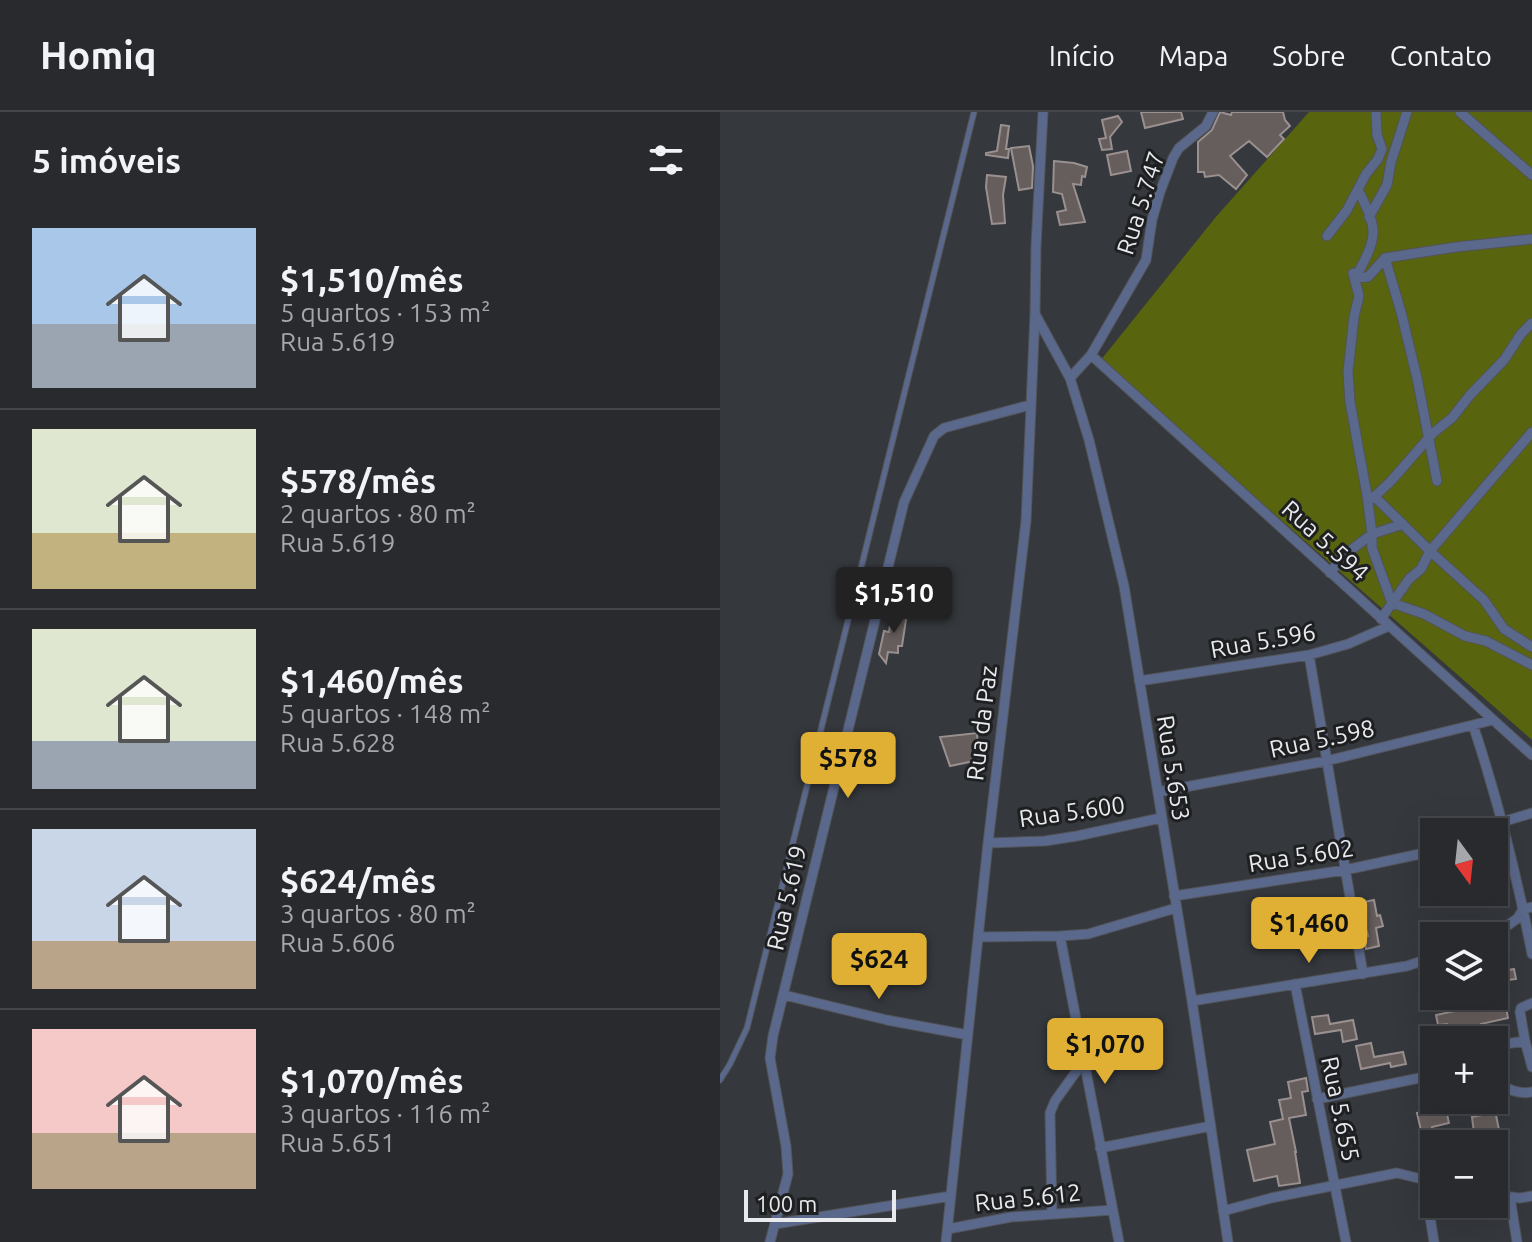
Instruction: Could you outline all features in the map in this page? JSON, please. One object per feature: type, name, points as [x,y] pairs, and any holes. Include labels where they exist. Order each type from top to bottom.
[{"type":"street","name":"Rua da Paz","points":[[946,1242],[1026,521],[1043,112]]},
{"type":"street","name":"Rua 5.747","points":[[1070,378],[1091,355],[1146,260],[1152,220],[1173,158],[1179,148],[1206,126],[1213,112]]},
{"type":"street","points":[[1327,236],[1347,210],[1382,149],[1377,135],[1376,112]]},
{"type":"street","points":[[1369,217],[1387,185],[1407,112]]},
{"type":"street","points":[[1460,112],[1532,175]]},
{"type":"street","points":[[1358,190],[1374,233],[1354,276],[1359,296],[1348,372],[1350,402],[1370,496],[1372,548],[1392,603]]},
{"type":"street","points":[[1354,276],[1368,277],[1385,258],[1532,239]]},
{"type":"street","points":[[1385,258],[1401,312],[1437,481]]},
{"type":"street","name":"Rua 5.653","points":[[1035,314],[1070,378],[1089,440],[1124,586],[1228,1242]]},
{"type":"street","points":[[1370,496],[1391,481],[1452,418],[1504,360],[1532,323]]},
{"type":"street","name":"Rua 5.594","points":[[1091,355],[1532,755]]},
{"type":"street","name":"Rua 5.619","points":[[770,1242],[788,1174],[770,1058],[773,1036],[904,502],[934,436],[944,428],[1030,405]]},
{"type":"street","points":[[1385,622],[1392,603],[1409,579],[1421,569],[1430,551],[1532,432]]},
{"type":"street","points":[[1370,496],[1378,500],[1484,600],[1504,629],[1532,647]]},
{"type":"street","points":[[1330,573],[1343,556],[1372,534],[1403,524]]},
{"type":"street","points":[[1392,603],[1424,614],[1465,636],[1486,641],[1532,665]]},
{"type":"street","name":"Rua 5.596","points":[[1139,681],[1309,655],[1348,644],[1385,622]]},
{"type":"street","points":[[1309,655],[1363,974]]},
{"type":"street","name":"Rua 5.598","points":[[1158,792],[1326,761],[1493,720]]},
{"type":"street","points":[[1473,725],[1501,818]]},
{"type":"street","points":[[1508,820],[1532,813]]},
{"type":"street","name":"Rua 5.600","points":[[988,843],[1045,841],[1161,818]]},
{"type":"street","points":[[1508,842],[1528,908],[1532,954]]},
{"type":"street","name":"Rua 5.602","points":[[1174,896],[1345,870],[1420,854]]},
{"type":"street","points":[[978,937],[1088,934],[1176,908]]},
{"type":"street","points":[[1508,925],[1528,908]]},
{"type":"street","points":[[1060,936],[1119,1242]]},
{"type":"street","points":[[1192,1001],[1363,974],[1420,962]]},
{"type":"street","name":"Rua 5.655","points":[[1295,984],[1346,1242]]},
{"type":"street","points":[[784,995],[887,1020],[968,1035]]},
{"type":"street","points":[[1532,1003],[1521,1008],[1520,1012],[1532,1067]]},
{"type":"street","points":[[1508,1044],[1525,1041]]},
{"type":"street","points":[[1052,1214],[1050,1113],[1083,1062]]},
{"type":"street","points":[[1317,1099],[1420,1078]]},
{"type":"street","points":[[1508,1089],[1524,1094],[1532,1092]]},
{"type":"street","points":[[1100,1148],[1211,1126]]},
{"type":"street","points":[[1223,1211],[1271,1198],[1397,1173],[1420,1178]]},
{"type":"street","points":[[775,1224],[951,1196]]},
{"type":"street","points":[[1517,1242],[1510,1197],[1532,1196]]},
{"type":"street","name":"Rua 5.612","points":[[948,1229],[1011,1217],[1113,1210]]},
{"type":"street","points":[[1432,1218],[1434,1242]]},
{"type":"lane","points":[[720,1080],[747,1028],[974,112]]},
{"type":"green space","points":[[1309,112],[1532,112],[1532,740],[1100,361],[1215,218]]},
{"type":"building","points":[[1141,112],[1181,112],[1183,119],[1145,128]]},
{"type":"building","points":[[1220,112],[1231,115],[1232,112],[1283,112],[1290,126],[1280,135],[1284,139],[1267,157],[1249,141],[1230,156],[1247,175],[1236,189],[1219,175],[1205,177],[1204,172],[1198,172],[1198,142],[1212,130]]},
{"type":"building","points":[[1118,116],[1122,122],[1110,137],[1112,149],[1102,150],[1099,139],[1106,138],[1102,120]]},
{"type":"building","points":[[1001,125],[1009,126],[1008,158],[986,155],[997,151]]},
{"type":"building","points":[[1029,146],[1033,166],[1032,188],[1019,190],[1011,148]]},
{"type":"building","points":[[1127,151],[1131,171],[1111,175],[1107,155]]},
{"type":"building","points":[[1054,161],[1087,167],[1081,185],[1073,184],[1085,222],[1060,225],[1057,212],[1066,210],[1062,194],[1053,192]]},
{"type":"building","points":[[987,175],[1006,177],[1003,195],[1005,223],[992,224]]},
{"type":"building","points":[[892,611],[907,613],[902,646],[898,646],[898,653],[888,652],[886,663],[879,654],[884,631],[889,632]]},
{"type":"building","points":[[977,733],[979,760],[950,766],[940,737]]},
{"type":"building","points":[[1374,900],[1383,926],[1376,928],[1379,946],[1366,949],[1364,937],[1368,936],[1359,903]]},
{"type":"building","points":[[1514,969],[1516,979],[1508,980],[1508,970]]},
{"type":"building","points":[[1460,1010],[1506,1010],[1508,1018],[1481,1026],[1447,1026],[1438,1025],[1436,1015]]},
{"type":"building","points":[[1328,1015],[1330,1024],[1353,1020],[1357,1039],[1343,1042],[1341,1030],[1315,1034],[1312,1017]]},
{"type":"building","points":[[1371,1043],[1374,1057],[1403,1052],[1406,1064],[1391,1067],[1390,1063],[1361,1069],[1356,1046]]},
{"type":"building","points":[[1306,1078],[1308,1091],[1302,1092],[1306,1115],[1289,1118],[1300,1183],[1279,1186],[1277,1176],[1254,1181],[1247,1150],[1275,1144],[1270,1122],[1283,1119],[1279,1100],[1291,1098],[1288,1082]]},
{"type":"building","points":[[1417,1113],[1447,1114],[1449,1123],[1432,1127],[1433,1130],[1421,1130]]},
{"type":"building","points":[[1496,1114],[1499,1130],[1474,1130],[1472,1117]]}]
